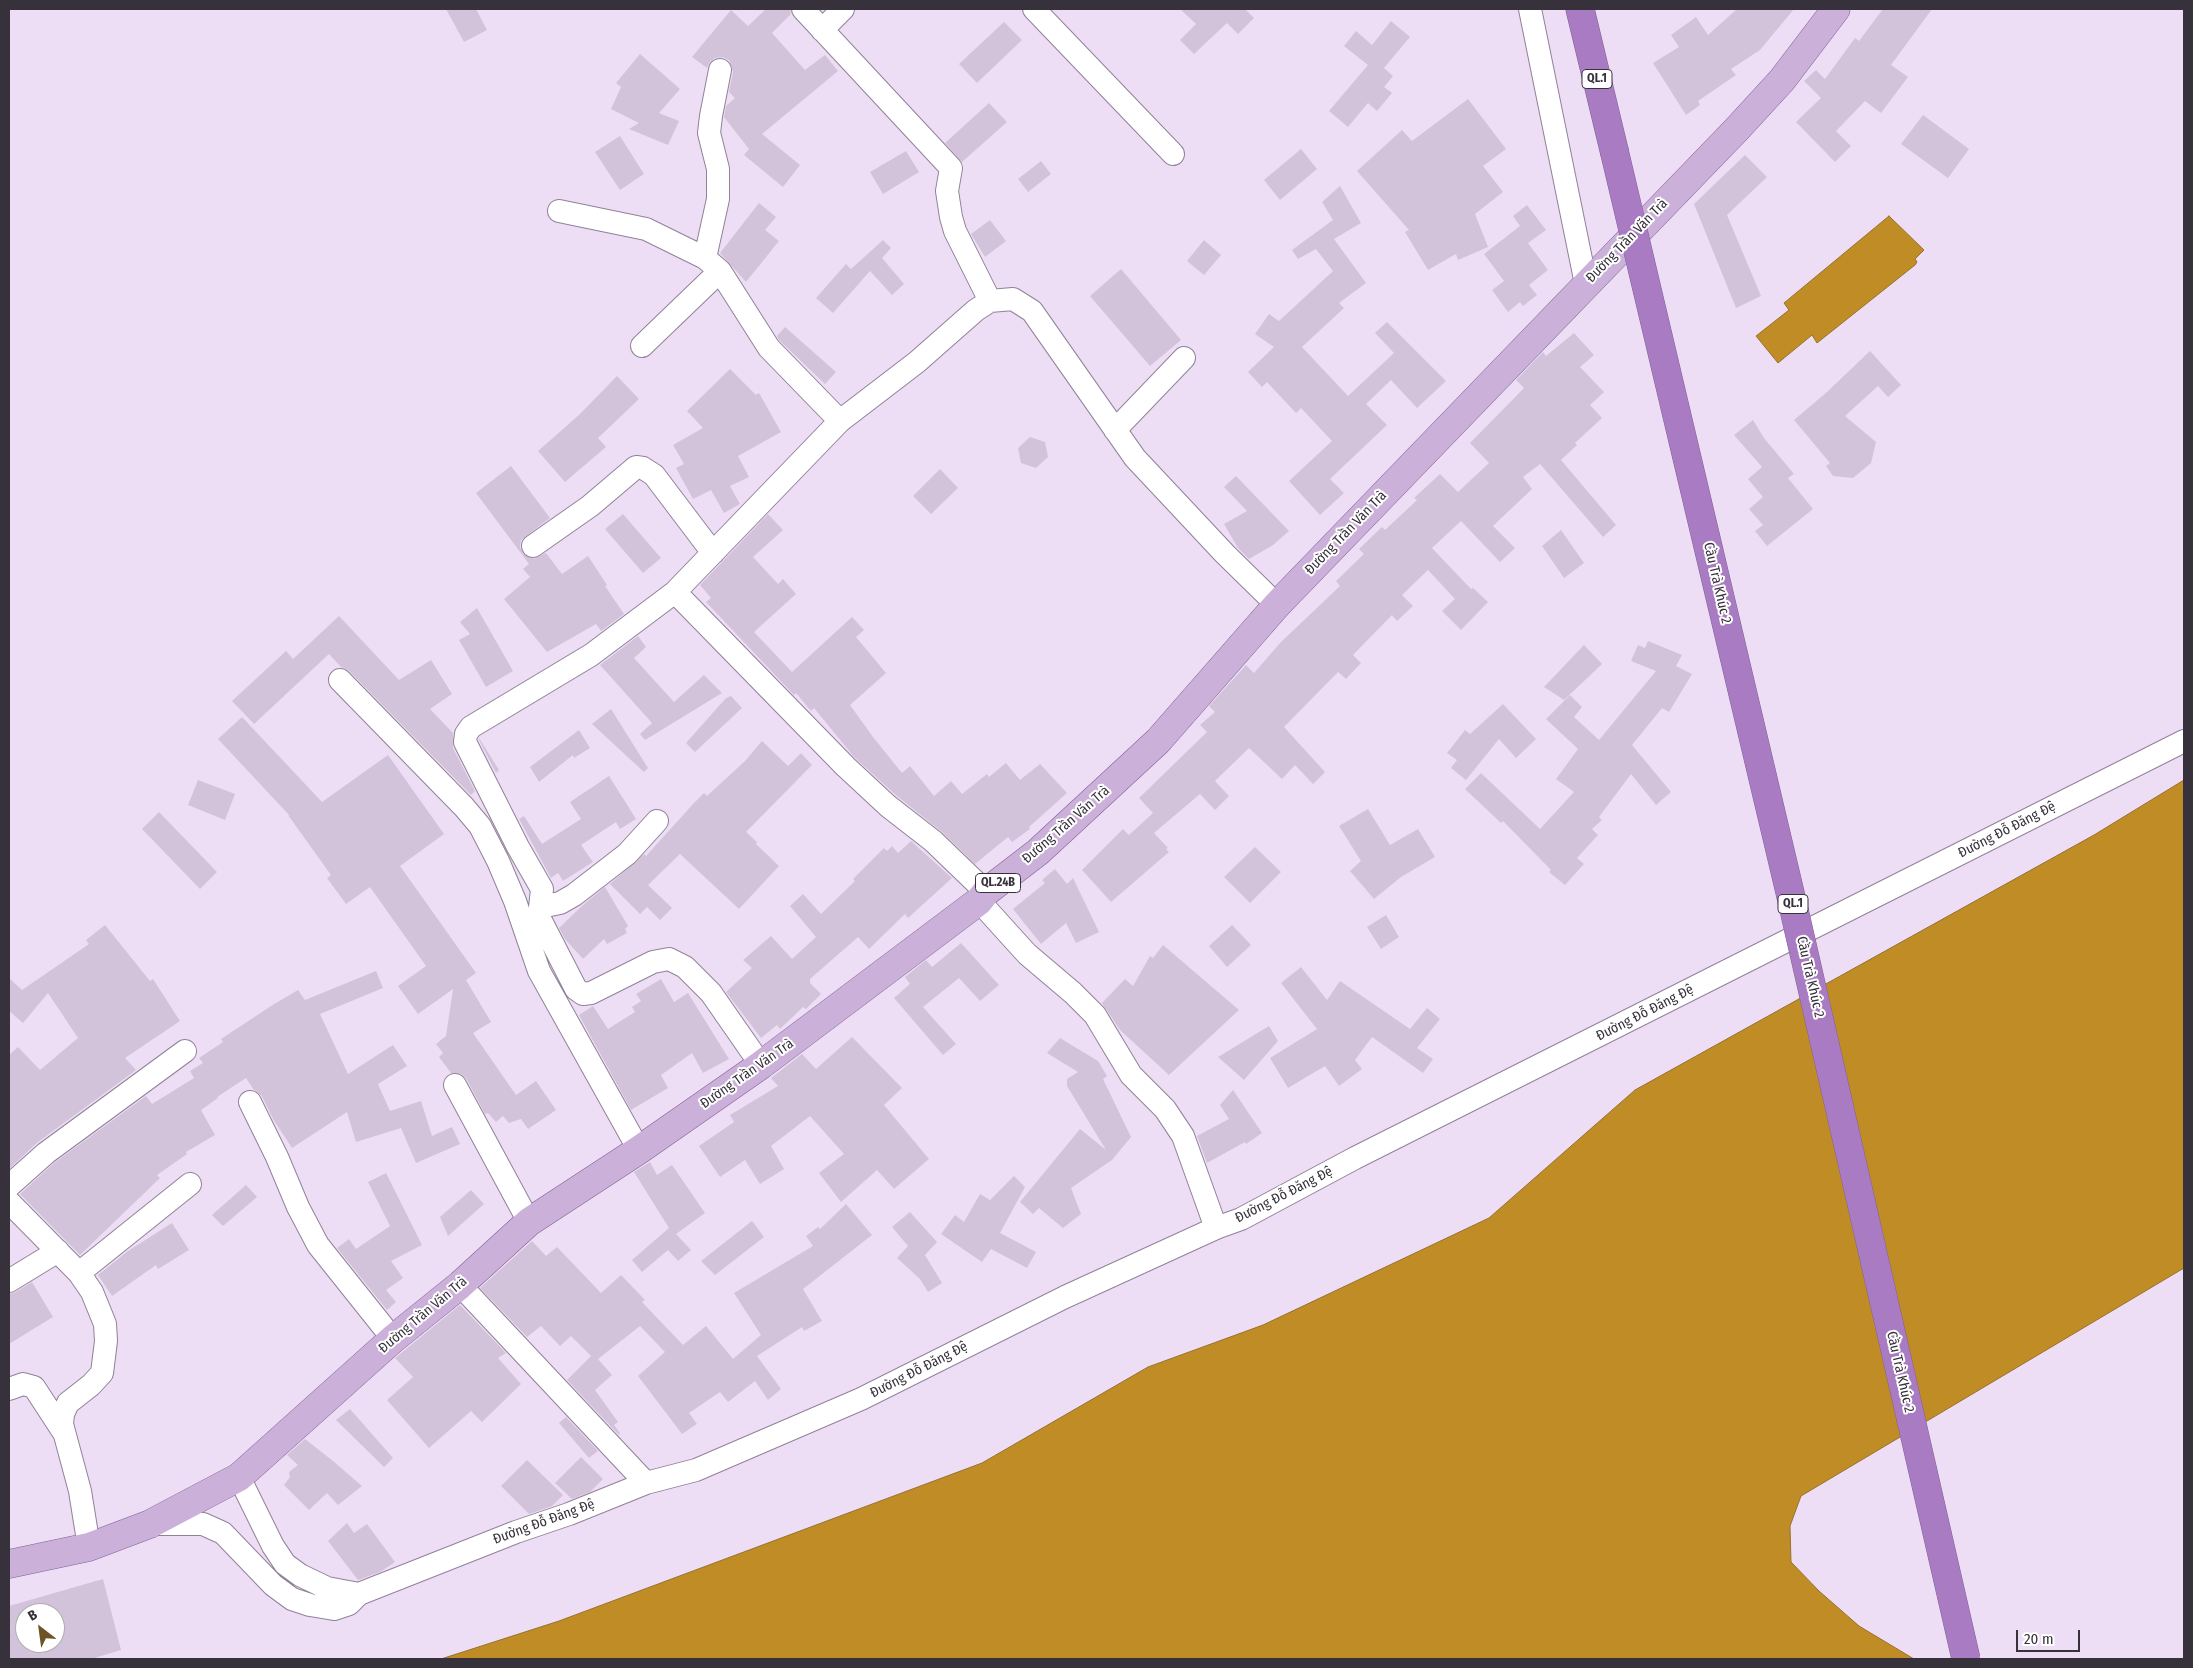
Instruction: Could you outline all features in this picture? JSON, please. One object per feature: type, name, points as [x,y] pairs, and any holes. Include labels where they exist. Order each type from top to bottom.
[{"type":"highway","name":"Cầu Trà Khúc 2","points":[[1580,9],[1792,900],[1966,1659]]},
{"type":"main road","name":"Đường Trần Văn Trà","points":[[9,1564],[88,1547],[150,1524],[239,1477],[393,1339],[460,1285],[529,1222],[639,1150],[761,1065],[983,897],[1038,852],[1158,742],[1277,605],[1769,94],[1827,23],[1836,9]]},
{"type":"street","points":[[803,9],[951,168],[947,191],[955,231],[990,300]]},
{"type":"street","points":[[822,30],[843,9]]},
{"type":"street","points":[[1034,9],[1173,154]]},
{"type":"street","points":[[1530,9],[1586,284]]},
{"type":"street","points":[[642,346],[713,265],[718,199],[718,169],[709,133],[710,116],[716,96],[720,70]]},
{"type":"street","points":[[559,211],[646,229],[713,265],[769,348],[840,421]]},
{"type":"street","points":[[761,1065],[710,993],[685,967],[669,959],[653,962],[590,993],[583,994],[576,989],[539,916],[542,889],[465,742],[466,734],[470,727],[591,655],[675,592],[840,421],[917,362],[990,300],[1013,299],[1032,311],[1135,458],[1225,554],[1277,605]]},
{"type":"street","points":[[1115,430],[1184,358]]},
{"type":"street","points":[[533,546],[590,506],[636,467],[643,468],[654,475],[713,552]]},
{"type":"street","points":[[675,592],[846,768],[888,806],[933,841],[983,897],[1027,954],[1073,993],[1095,1015],[1131,1075],[1165,1109],[1183,1136],[1216,1228]]},
{"type":"street","points":[[340,680],[464,807],[480,826],[498,861],[515,901],[539,972],[639,1150]]},
{"type":"street","name":"Đường Đỗ Đăng Đệ","points":[[150,1524],[180,1522],[203,1524],[223,1533],[274,1585],[292,1599],[310,1606],[334,1609],[349,1604],[359,1594],[646,1483],[696,1470],[861,1399],[1065,1297],[1216,1228],[1240,1219],[1355,1158],[2184,741]]},
{"type":"street","points":[[540,908],[560,903],[574,895],[628,854],[657,821]]},
{"type":"street","points":[[9,1186],[46,1153],[186,1050]]},
{"type":"street","points":[[455,1085],[529,1222]]},
{"type":"street","points":[[250,1102],[277,1157],[298,1207],[318,1245],[393,1339]]},
{"type":"street","points":[[79,1273],[190,1184]]},
{"type":"street","points":[[9,1202],[79,1273],[92,1292],[105,1324],[105,1361],[102,1373],[68,1404],[63,1414],[65,1436],[80,1491],[88,1547]]},
{"type":"street","points":[[9,1281],[58,1251]]},
{"type":"street","points":[[460,1285],[646,1483]]},
{"type":"street","points":[[9,1389],[23,1384],[34,1387],[65,1436]]},
{"type":"street","points":[[239,1477],[273,1546],[285,1564],[300,1575],[327,1588],[359,1594]]},
{"type":"shaded area","points":[[1889,216],[1924,250],[1915,259],[1917,262],[1915,265],[1817,343],[1812,335],[1778,363],[1756,336],[1789,310],[1784,303]]},
{"type":"shaded area","points":[[2184,780],[2184,1268],[1801,1496],[1790,1526],[1791,1562],[1819,1591],[1859,1626],[1914,1659],[441,1659],[559,1621],[982,1463],[1148,1367],[1263,1325],[1489,1218],[1635,1090],[2094,835]]},
{"type":"building","points":[[446,9],[476,9],[487,30],[464,42]]},
{"type":"building","points":[[766,9],[790,9],[791,14],[772,33],[805,70],[825,55],[838,71],[762,134],[800,165],[783,187],[744,155],[749,149],[724,117],[726,106],[735,98],[729,92],[733,72],[729,60],[722,57],[715,58],[707,68],[692,57],[731,10],[748,26]]},
{"type":"building","points":[[1180,9],[1245,9],[1254,18],[1238,34],[1227,23],[1194,54],[1180,40],[1196,24]]},
{"type":"building","points":[[1737,9],[1794,9],[1760,50],[1731,69],[1736,75],[1698,101],[1700,105],[1686,115],[1653,63],[1679,47],[1671,35],[1696,17],[1708,35]]},
{"type":"building","points":[[1883,9],[1932,9],[1891,65],[1908,77],[1881,113],[1865,101],[1836,131],[1851,146],[1835,162],[1796,122],[1821,98],[1804,81],[1816,70],[1825,79],[1855,38],[1859,41]]},
{"type":"building","points":[[1391,21],[1410,37],[1384,68],[1393,76],[1384,87],[1392,93],[1377,111],[1368,103],[1348,127],[1329,111],[1368,65],[1344,46],[1356,31],[1372,45]]},
{"type":"building","points":[[1004,22],[1022,40],[977,83],[959,64]]},
{"type":"building","points":[[640,54],[680,89],[659,113],[679,121],[668,145],[629,129],[639,123],[611,109],[621,87],[616,83]]},
{"type":"building","points":[[1468,99],[1506,149],[1483,166],[1503,192],[1475,214],[1488,247],[1458,260],[1456,254],[1428,270],[1405,232],[1409,230],[1357,171],[1402,130],[1412,141]]},
{"type":"building","points":[[989,103],[1007,122],[962,162],[945,143]]},
{"type":"building","points":[[1923,115],[1969,149],[1948,178],[1901,144]]},
{"type":"building","points":[[620,136],[644,174],[620,190],[595,152]]},
{"type":"building","points":[[1301,149],[1317,169],[1280,200],[1264,180]]},
{"type":"building","points":[[906,151],[919,172],[883,194],[870,172]]},
{"type":"building","points":[[1745,155],[1767,177],[1727,215],[1761,296],[1736,308],[1694,204]]},
{"type":"building","points":[[1041,161],[1051,174],[1028,192],[1018,179]]},
{"type":"building","points":[[1340,186],[1361,223],[1334,239],[1366,283],[1339,303],[1344,308],[1302,347],[1348,396],[1394,353],[1375,333],[1387,322],[1446,381],[1417,408],[1391,380],[1366,404],[1387,425],[1330,479],[1344,493],[1320,515],[1289,481],[1332,441],[1301,408],[1296,413],[1267,382],[1262,387],[1248,372],[1274,347],[1255,334],[1269,314],[1279,321],[1333,271],[1316,249],[1298,259],[1292,250],[1333,220],[1322,202]]},
{"type":"building","points":[[759,203],[776,217],[765,230],[779,241],[746,282],[720,253]]},
{"type":"building","points":[[1527,205],[1546,230],[1528,243],[1548,270],[1529,285],[1537,295],[1523,306],[1520,302],[1508,312],[1492,290],[1504,281],[1484,254],[1520,226],[1513,216]]},
{"type":"building","points":[[990,220],[1006,241],[985,257],[971,234]]},
{"type":"building","points":[[883,240],[891,248],[882,258],[904,284],[892,295],[870,271],[833,313],[816,298],[846,264],[851,269]]},
{"type":"building","points":[[1204,240],[1221,255],[1204,275],[1187,261]]},
{"type":"building","points":[[1121,269],[1181,340],[1150,366],[1090,296]]},
{"type":"building","points":[[785,327],[836,372],[825,384],[779,340],[777,336]]},
{"type":"building","points":[[1574,333],[1594,355],[1580,367],[1604,392],[1590,405],[1602,418],[1575,443],[1577,445],[1561,460],[1616,525],[1603,537],[1540,464],[1523,477],[1532,489],[1493,526],[1515,548],[1500,562],[1461,521],[1432,548],[1471,589],[1473,588],[1488,602],[1461,630],[1442,611],[1455,599],[1428,570],[1402,595],[1413,606],[1397,621],[1392,615],[1353,655],[1361,663],[1346,679],[1338,672],[1284,727],[1325,772],[1313,784],[1295,765],[1282,779],[1249,748],[1215,781],[1229,796],[1215,810],[1200,794],[1154,833],[1168,848],[1166,849],[1169,852],[1111,902],[1082,870],[1123,829],[1129,835],[1153,813],[1139,798],[1207,732],[1200,725],[1215,712],[1209,706],[1246,665],[1254,673],[1281,642],[1340,586],[1336,581],[1364,554],[1359,549],[1382,527],[1385,530],[1417,500],[1414,498],[1440,474],[1458,492],[1489,463],[1470,443],[1524,388],[1516,380],[1543,352],[1546,356]]},
{"type":"building","points":[[1870,351],[1901,385],[1888,397],[1878,386],[1845,416],[1876,442],[1871,463],[1853,478],[1833,476],[1826,466],[1830,463],[1794,420]]},
{"type":"building","points":[[730,369],[756,395],[759,393],[781,432],[738,456],[749,477],[730,486],[740,504],[724,513],[711,490],[693,499],[676,468],[684,464],[673,445],[703,428],[687,411]]},
{"type":"building","points":[[617,376],[639,399],[598,438],[606,447],[565,482],[538,451],[579,415]]},
{"type":"building","points":[[1753,420],[1764,438],[1794,474],[1788,478],[1813,509],[1767,546],[1755,531],[1763,525],[1749,509],[1763,497],[1748,479],[1762,467],[1734,435]]},
{"type":"building","points":[[1030,437],[1045,442],[1048,457],[1036,468],[1021,463],[1018,448]]},
{"type":"building","points":[[511,466],[550,518],[521,540],[520,547],[523,554],[534,559],[546,553],[562,574],[588,556],[624,614],[601,631],[596,624],[547,652],[504,599],[530,577],[523,569],[529,564],[476,493]]},
{"type":"building","points":[[940,469],[958,488],[931,514],[913,496]]},
{"type":"building","points":[[1236,476],[1289,531],[1273,545],[1249,559],[1238,548],[1224,524],[1247,511],[1224,487]]},
{"type":"building","points":[[623,514],[661,558],[643,573],[605,529]]},
{"type":"building","points":[[768,514],[783,530],[753,557],[778,584],[783,579],[796,594],[754,632],[792,672],[852,617],[864,630],[856,637],[886,673],[850,705],[902,773],[910,766],[934,796],[951,781],[962,794],[987,774],[989,777],[1006,763],[1020,780],[1040,764],[1067,793],[1029,827],[1030,829],[1012,842],[1008,837],[975,864],[942,832],[897,796],[855,758],[814,708],[811,711],[796,693],[794,695],[706,602],[711,598],[700,585]]},
{"type":"building","points":[[1561,530],[1584,563],[1564,578],[1542,546]]},
{"type":"building","points":[[477,608],[513,671],[486,687],[459,640],[470,634],[460,622]]},
{"type":"building","points":[[339,616],[399,680],[431,660],[452,694],[430,709],[453,733],[453,748],[475,791],[471,795],[349,671],[341,667],[329,654],[254,724],[232,701],[286,651],[293,659]]},
{"type":"building","points":[[638,636],[646,647],[634,658],[674,702],[704,675],[722,693],[645,740],[640,734],[652,723],[600,665]]},
{"type":"building","points":[[1648,641],[1682,655],[1676,666],[1692,674],[1669,712],[1662,708],[1632,745],[1671,792],[1656,805],[1631,774],[1599,817],[1602,820],[1592,829],[1598,835],[1577,858],[1584,864],[1565,885],[1549,872],[1551,870],[1503,821],[1501,823],[1465,789],[1481,773],[1540,829],[1574,792],[1556,779],[1578,749],[1546,719],[1570,695],[1582,707],[1574,717],[1599,740],[1656,671],[1631,661],[1638,645],[1645,648]]},
{"type":"building","points":[[1584,645],[1602,664],[1564,700],[1544,687]]},
{"type":"building","points":[[731,696],[742,708],[695,752],[686,743],[726,698]]},
{"type":"building","points":[[1503,704],[1536,739],[1516,758],[1499,739],[1466,780],[1451,768],[1457,760],[1447,753],[1465,730],[1470,734]]},
{"type":"building","points":[[611,709],[648,768],[644,772],[592,724]]},
{"type":"building","points":[[242,717],[322,802],[388,755],[444,834],[400,866],[476,973],[466,980],[491,1022],[473,1033],[516,1095],[536,1081],[556,1110],[528,1129],[521,1119],[509,1123],[503,1116],[496,1122],[488,1113],[485,1114],[466,1078],[461,1074],[451,1073],[439,1057],[443,1053],[436,1044],[446,1036],[453,989],[418,1014],[398,986],[426,966],[370,887],[346,904],[327,878],[331,875],[288,815],[290,816],[218,739]]},
{"type":"building","points":[[579,730],[590,748],[574,758],[573,755],[539,782],[530,767]]},
{"type":"building","points":[[479,738],[499,770],[496,773],[479,740]]},
{"type":"building","points":[[762,741],[788,766],[801,753],[812,765],[746,832],[779,866],[739,909],[680,854],[648,885],[672,908],[660,920],[647,907],[640,914],[610,884],[644,854],[646,856],[704,793],[707,796],[745,761]]},
{"type":"building","points":[[609,776],[636,819],[620,829],[616,822],[581,845],[593,862],[563,881],[558,873],[551,878],[519,819],[524,816],[542,844],[581,819],[570,802]]},
{"type":"building","points":[[198,780],[235,794],[225,820],[188,805]]},
{"type":"building","points":[[1368,809],[1390,845],[1418,829],[1435,857],[1401,877],[1374,899],[1350,871],[1361,861],[1339,826]]},
{"type":"building","points":[[159,812],[217,872],[200,889],[142,829]]},
{"type":"building","points":[[911,841],[952,878],[908,918],[905,914],[869,949],[858,937],[810,979],[810,983],[821,994],[806,1009],[803,1007],[780,1029],[777,1025],[761,1038],[726,992],[752,968],[743,960],[771,936],[792,959],[816,937],[790,906],[803,894],[821,914],[855,881],[853,879],[884,848],[887,851],[892,846],[898,853]]},
{"type":"building","points":[[1255,847],[1281,872],[1250,903],[1224,877]]},
{"type":"building","points":[[1055,869],[1067,884],[1073,878],[1099,932],[1076,943],[1066,923],[1041,944],[1013,909],[1045,883],[1042,880]]},
{"type":"building","points":[[605,887],[628,926],[625,929],[627,933],[607,944],[604,939],[583,959],[565,939],[559,928]]},
{"type":"building","points":[[1386,915],[1399,937],[1381,949],[1367,927]]},
{"type":"building","points":[[105,925],[150,981],[153,979],[180,1021],[125,1058],[136,1070],[38,1142],[9,1169],[9,1055],[18,1047],[40,1070],[78,1038],[48,993],[23,1023],[9,1011],[9,978],[22,990],[89,944],[86,940]]},
{"type":"building","points":[[1232,925],[1251,945],[1227,967],[1209,946]]},
{"type":"building","points":[[961,943],[999,985],[980,1001],[959,978],[923,1007],[956,1044],[943,1055],[894,998],[910,984],[905,977],[926,960],[932,967]]},
{"type":"building","points":[[1163,945],[1239,1010],[1169,1075],[1120,1030],[1102,1003],[1125,979],[1133,986],[1150,956],[1153,958]]},
{"type":"building","points":[[1301,967],[1327,1000],[1340,981],[1410,1029],[1427,1008],[1440,1019],[1417,1048],[1433,1059],[1423,1073],[1372,1037],[1355,1060],[1362,1069],[1339,1086],[1325,1066],[1288,1088],[1270,1058],[1317,1029],[1281,983]]},
{"type":"building","points":[[376,971],[383,988],[320,1014],[348,1074],[393,1045],[407,1066],[378,1084],[390,1111],[421,1101],[432,1136],[452,1127],[460,1144],[416,1163],[401,1128],[356,1142],[347,1112],[292,1148],[273,1119],[262,1096],[254,1090],[246,1078],[201,1110],[215,1135],[186,1152],[187,1154],[157,1175],[160,1178],[80,1255],[20,1194],[54,1163],[146,1096],[152,1104],[194,1078],[190,1071],[203,1063],[199,1058],[223,1042],[221,1039],[271,1006],[298,990],[305,1000]]},
{"type":"building","points":[[661,979],[674,1002],[688,993],[729,1059],[703,1073],[692,1053],[661,1075],[668,1088],[631,1110],[579,1015],[593,1006],[608,1029],[635,1012],[632,1007],[641,1001],[636,994]]},
{"type":"building","points":[[1269,1026],[1278,1041],[1244,1080],[1218,1057]]},
{"type":"building","points":[[852,1037],[902,1088],[884,1105],[929,1159],[894,1189],[877,1170],[841,1202],[819,1173],[844,1154],[810,1116],[771,1146],[784,1169],[760,1184],[745,1160],[720,1177],[699,1146],[734,1122],[730,1115],[778,1086],[771,1078],[802,1054],[816,1069]]},
{"type":"building","points":[[1060,1038],[1098,1061],[1107,1076],[1103,1079],[1131,1137],[1112,1160],[1071,1188],[1081,1214],[1063,1228],[1039,1208],[1033,1214],[1020,1202],[1080,1129],[1106,1150],[1067,1086],[1067,1079],[1078,1072],[1047,1053]]},
{"type":"building","points":[[1233,1090],[1262,1133],[1246,1144],[1245,1142],[1207,1163],[1197,1136],[1229,1119],[1220,1105]]},
{"type":"building","points":[[650,1162],[657,1175],[672,1165],[705,1213],[676,1234],[691,1250],[678,1261],[668,1250],[642,1272],[632,1260],[669,1228],[634,1172]]},
{"type":"building","points":[[386,1173],[422,1245],[391,1261],[403,1278],[386,1290],[396,1302],[387,1310],[337,1248],[349,1239],[356,1249],[390,1226],[368,1182]]},
{"type":"building","points":[[1014,1176],[1025,1187],[1000,1233],[1036,1252],[1027,1268],[991,1249],[982,1262],[941,1234],[955,1215],[964,1222],[980,1194],[990,1200]]},
{"type":"building","points":[[246,1185],[257,1197],[223,1226],[212,1215]]},
{"type":"building","points":[[471,1190],[484,1204],[448,1236],[440,1217]]},
{"type":"building","points":[[846,1204],[872,1235],[803,1289],[822,1321],[804,1331],[802,1327],[757,1356],[781,1389],[768,1400],[755,1381],[728,1402],[720,1392],[689,1413],[697,1424],[682,1434],[638,1376],[665,1352],[640,1326],[598,1359],[612,1375],[595,1390],[618,1422],[614,1425],[620,1433],[619,1435],[567,1380],[591,1356],[571,1336],[560,1346],[541,1326],[527,1337],[480,1288],[532,1241],[546,1256],[557,1247],[601,1293],[621,1275],[645,1300],[642,1302],[683,1345],[706,1326],[733,1359],[761,1335],[734,1293],[813,1246],[806,1236],[818,1227],[820,1229]]},
{"type":"building","points":[[910,1212],[937,1242],[925,1255],[942,1283],[928,1292],[920,1279],[897,1258],[908,1246],[892,1227]]},
{"type":"building","points":[[752,1221],[764,1237],[715,1275],[701,1261]]},
{"type":"building","points":[[172,1223],[189,1250],[158,1269],[156,1265],[112,1296],[98,1275],[128,1251]]},
{"type":"building","points":[[32,1282],[53,1317],[9,1344],[9,1294]]},
{"type":"building","points":[[460,1305],[506,1353],[498,1358],[521,1384],[482,1422],[471,1411],[429,1448],[387,1400],[413,1377],[395,1358]]},
{"type":"building","points":[[350,1409],[393,1458],[384,1467],[336,1420]]},
{"type":"building","points":[[566,1417],[598,1451],[589,1458],[559,1423]]},
{"type":"building","points":[[305,1439],[362,1486],[338,1505],[327,1493],[309,1510],[284,1485],[290,1477],[289,1472],[298,1465],[287,1455]]},
{"type":"building","points":[[581,1457],[603,1479],[590,1492],[572,1499],[555,1483]]},
{"type":"building","points":[[527,1460],[563,1495],[552,1506],[529,1514],[501,1486]]},
{"type":"building","points":[[347,1523],[354,1533],[367,1524],[395,1562],[380,1572],[358,1580],[328,1541]]},
{"type":"building","points":[[103,1579],[121,1650],[91,1659],[9,1659],[9,1606],[15,1604],[15,1653],[65,1653],[65,1603],[19,1603]]}]
